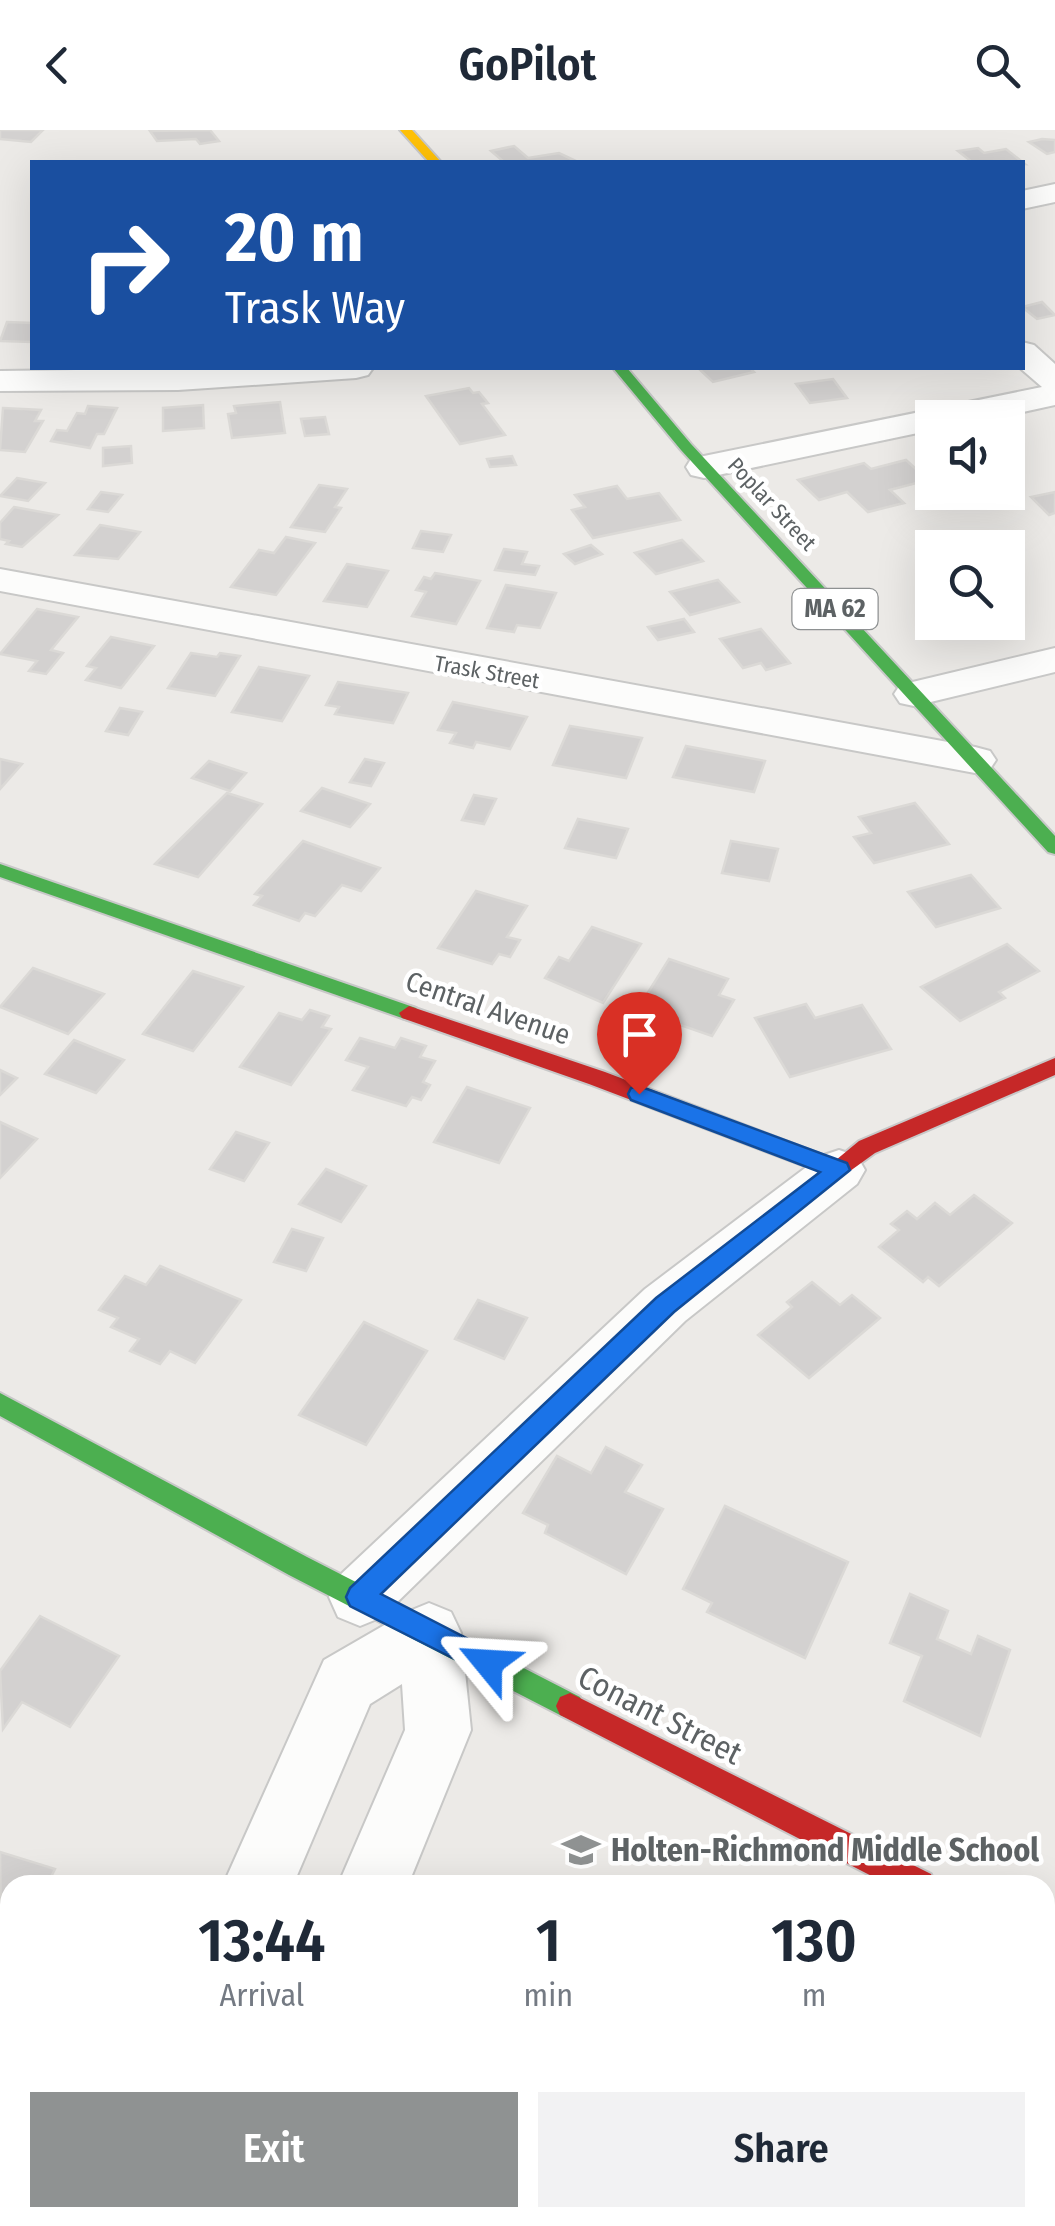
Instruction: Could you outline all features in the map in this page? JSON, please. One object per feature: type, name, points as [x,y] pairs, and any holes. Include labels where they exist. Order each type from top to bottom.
[{"type":"main road","points":[[406,130],[433,160]]},
{"type":"main road","name":"Poplar Street","points":[[622,370],[704,467],[1055,848]]},
{"type":"main road","name":"Central Avenue","points":[[0,870],[597,1078],[839,1170]]},
{"type":"main road","points":[[839,1170],[867,1147],[1055,1066]]},
{"type":"main road","name":"Conant Street","points":[[0,1404],[360,1597],[901,1875]]},
{"type":"street","points":[[1025,199],[1055,193]]},
{"type":"street","points":[[1025,355],[1055,381]]},
{"type":"street","points":[[0,382],[97,385],[332,370]]},
{"type":"street","points":[[1025,400],[1055,394]]},
{"type":"street","points":[[704,467],[915,424]]},
{"type":"street","name":"Trask Street","points":[[0,580],[975,760]]},
{"type":"street","points":[[914,694],[1055,660]]},
{"type":"street","points":[[360,1597],[665,1305],[839,1170]]},
{"type":"street","points":[[262,1875],[347,1682],[429,1633],[438,1730],[377,1875]]},
{"type":"building","points":[[0,130],[43,130],[31,142],[0,139]]},
{"type":"building","points":[[210,130],[219,141],[157,141],[150,131]]},
{"type":"building","points":[[1055,140],[1055,152],[1047,154],[1029,142]]},
{"type":"building","points":[[514,146],[528,158],[559,153],[574,160],[502,160],[491,151]]},
{"type":"building","points":[[978,148],[984,153],[1006,149],[1020,160],[969,160],[958,151]]},
{"type":"building","points":[[1042,302],[1055,315],[1037,319],[1025,306]]},
{"type":"building","points":[[7,322],[30,323],[30,342],[0,341]]},
{"type":"building","points":[[700,370],[754,372],[713,382]]},
{"type":"building","points":[[833,379],[847,398],[810,403],[796,384]]},
{"type":"building","points":[[469,388],[473,393],[479,392],[488,403],[482,404],[505,435],[460,444],[426,396]]},
{"type":"building","points":[[280,402],[285,433],[232,438],[228,414],[236,413],[234,406]]},
{"type":"building","points":[[203,405],[204,428],[163,431],[163,408]]},
{"type":"building","points":[[88,406],[117,408],[104,434],[97,434],[90,448],[51,441],[57,430],[67,431],[77,413],[85,414]]},
{"type":"building","points":[[3,408],[41,410],[35,421],[43,421],[25,452],[0,450]]},
{"type":"building","points":[[325,417],[329,434],[305,436],[301,419]]},
{"type":"building","points":[[131,446],[132,463],[103,466],[103,448]]},
{"type":"building","points":[[512,456],[516,465],[490,467],[487,459]]},
{"type":"building","points":[[906,460],[915,468],[915,483],[890,490],[904,503],[868,512],[847,492],[819,500],[798,480],[864,463],[871,469]]},
{"type":"building","points":[[17,478],[45,483],[28,501],[0,496]]},
{"type":"building","points":[[319,485],[347,489],[335,507],[341,508],[325,532],[291,527]]},
{"type":"building","points":[[617,486],[627,499],[659,493],[680,520],[593,538],[572,510],[585,507],[575,495]]},
{"type":"building","points":[[101,492],[122,495],[108,512],[88,509]]},
{"type":"building","points":[[1055,492],[1055,513],[1049,515],[1031,497]]},
{"type":"building","points":[[14,507],[58,515],[22,547],[0,539],[0,523]]},
{"type":"building","points":[[100,525],[140,532],[118,559],[75,555]]},
{"type":"building","points":[[421,531],[451,535],[443,552],[413,548]]},
{"type":"building","points":[[286,537],[315,543],[276,595],[231,587],[259,550],[274,553]]},
{"type":"building","points":[[682,540],[703,561],[656,574],[635,553]]},
{"type":"building","points":[[591,545],[602,554],[575,564],[564,554]]},
{"type":"building","points":[[504,549],[527,552],[522,564],[539,566],[535,575],[495,570]]},
{"type":"building","points":[[347,564],[388,571],[367,607],[324,601]]},
{"type":"building","points":[[435,573],[480,581],[456,624],[412,616],[426,592],[416,590],[424,577],[431,579]]},
{"type":"building","points":[[718,580],[739,602],[690,615],[670,592]]},
{"type":"building","points":[[506,585],[556,593],[540,628],[517,625],[514,632],[487,628]]},
{"type":"building","points":[[37,609],[78,617],[51,650],[63,653],[46,674],[29,671],[37,661],[0,654]]},
{"type":"building","points":[[684,619],[694,632],[658,640],[648,627]]},
{"type":"building","points":[[761,629],[790,663],[766,670],[761,663],[743,668],[720,639]]},
{"type":"building","points":[[111,637],[154,646],[121,688],[86,680],[96,668],[87,666]]},
{"type":"building","points":[[191,653],[240,656],[215,696],[168,688]]},
{"type":"building","points":[[259,667],[309,676],[282,721],[232,712]]},
{"type":"building","points":[[338,682],[408,693],[393,723],[335,714],[339,707],[326,705]]},
{"type":"building","points":[[453,702],[527,717],[510,749],[476,742],[473,748],[450,743],[456,733],[438,730]]},
{"type":"building","points":[[120,708],[142,712],[128,735],[106,731]]},
{"type":"building","points":[[570,726],[642,738],[626,778],[553,765]]},
{"type":"building","points":[[686,746],[765,761],[754,792],[673,777]]},
{"type":"building","points":[[0,759],[22,764],[0,789]]},
{"type":"building","points":[[365,759],[384,763],[371,786],[350,782]]},
{"type":"building","points":[[209,761],[246,773],[230,791],[192,778]]},
{"type":"building","points":[[322,788],[370,804],[350,827],[301,811]]},
{"type":"building","points":[[227,793],[262,804],[198,877],[155,864]]},
{"type":"building","points":[[474,795],[496,799],[484,824],[462,820]]},
{"type":"building","points":[[915,803],[949,844],[874,863],[854,837],[871,833],[859,817]]},
{"type":"building","points":[[578,819],[628,829],[616,858],[565,848]]},
{"type":"building","points":[[303,841],[380,868],[361,891],[342,885],[315,916],[305,913],[299,921],[254,905],[262,896],[255,894]]},
{"type":"building","points":[[731,841],[778,849],[769,881],[722,873]]},
{"type":"building","points":[[971,875],[1000,908],[936,927],[908,892]]},
{"type":"building","points":[[476,891],[527,906],[507,937],[520,940],[510,957],[499,954],[492,964],[438,948]]},
{"type":"building","points":[[592,927],[641,944],[603,1003],[545,978],[559,957],[569,961]]},
{"type":"building","points":[[1007,944],[1039,971],[999,992],[1005,998],[960,1021],[921,987]]},
{"type":"building","points":[[669,959],[728,979],[719,995],[734,1000],[712,1036],[637,1010]]},
{"type":"building","points":[[33,968],[104,994],[68,1034],[0,1007]]},
{"type":"building","points":[[193,971],[243,987],[193,1051],[143,1034]]},
{"type":"building","points":[[806,1004],[815,1018],[862,1005],[891,1049],[790,1077],[755,1018]]},
{"type":"building","points":[[310,1010],[329,1016],[322,1027],[331,1029],[291,1085],[240,1067],[279,1013],[302,1020]]},
{"type":"building","points":[[360,1038],[395,1048],[401,1038],[426,1046],[420,1057],[435,1061],[423,1082],[430,1085],[421,1100],[412,1097],[406,1106],[353,1090],[368,1067],[346,1060]]},
{"type":"building","points":[[74,1040],[124,1060],[96,1093],[45,1074]]},
{"type":"building","points":[[0,1070],[17,1078],[0,1095]]},
{"type":"building","points":[[467,1087],[530,1108],[499,1163],[434,1142]]},
{"type":"building","points":[[0,1122],[37,1139],[0,1178]]},
{"type":"building","points":[[236,1132],[269,1143],[244,1181],[210,1169]]},
{"type":"building","points":[[326,1169],[366,1186],[341,1222],[299,1204]]},
{"type":"building","points":[[974,1195],[1012,1223],[939,1286],[928,1277],[923,1282],[879,1247],[899,1230],[891,1224],[907,1211],[917,1219],[935,1203],[950,1215]]},
{"type":"building","points":[[292,1229],[323,1238],[306,1271],[274,1262]]},
{"type":"building","points":[[160,1266],[241,1300],[195,1363],[170,1351],[160,1364],[130,1351],[139,1339],[111,1327],[118,1318],[99,1310],[125,1276],[146,1285]]},
{"type":"building","points":[[812,1282],[840,1305],[852,1295],[880,1318],[809,1378],[758,1335],[792,1307],[787,1302]]},
{"type":"building","points":[[478,1300],[527,1318],[504,1359],[455,1339]]},
{"type":"building","points":[[364,1322],[427,1351],[366,1445],[299,1415]]},
{"type":"building","points":[[606,1447],[642,1465],[625,1492],[663,1509],[626,1574],[545,1533],[548,1525],[523,1513],[557,1456],[591,1473]]},
{"type":"building","points":[[725,1506],[848,1562],[805,1658],[707,1612],[712,1603],[683,1589]]},
{"type":"building","points":[[910,1594],[948,1611],[937,1639],[971,1654],[978,1636],[1010,1650],[980,1736],[904,1701],[922,1656],[890,1643]]},
{"type":"building","points":[[40,1616],[119,1656],[70,1727],[22,1702],[3,1729],[0,1671]]},
{"type":"building","points":[[0,1852],[55,1869],[52,1875],[0,1875]]},
{"type":"traffic: fast","points":[[622,370],[686,447],[1055,848]]},
{"type":"traffic: fast","points":[[0,870],[409,1013]]},
{"type":"traffic: fast","points":[[0,1404],[298,1566],[570,1706]]},
{"type":"traffic: slow","points":[[406,130],[433,160]]},
{"type":"traffic: jam","points":[[409,1013],[597,1078],[839,1170],[867,1147],[1055,1066]]},
{"type":"traffic: jam","points":[[570,1706],[900,1875]]},
{"type":"place","name":"Holten-Richmond Middle School","points":[[581,1850]]},
{"type":"route","points":[[488,1663],[360,1597],[665,1305],[839,1170],[639,1094]]}]
